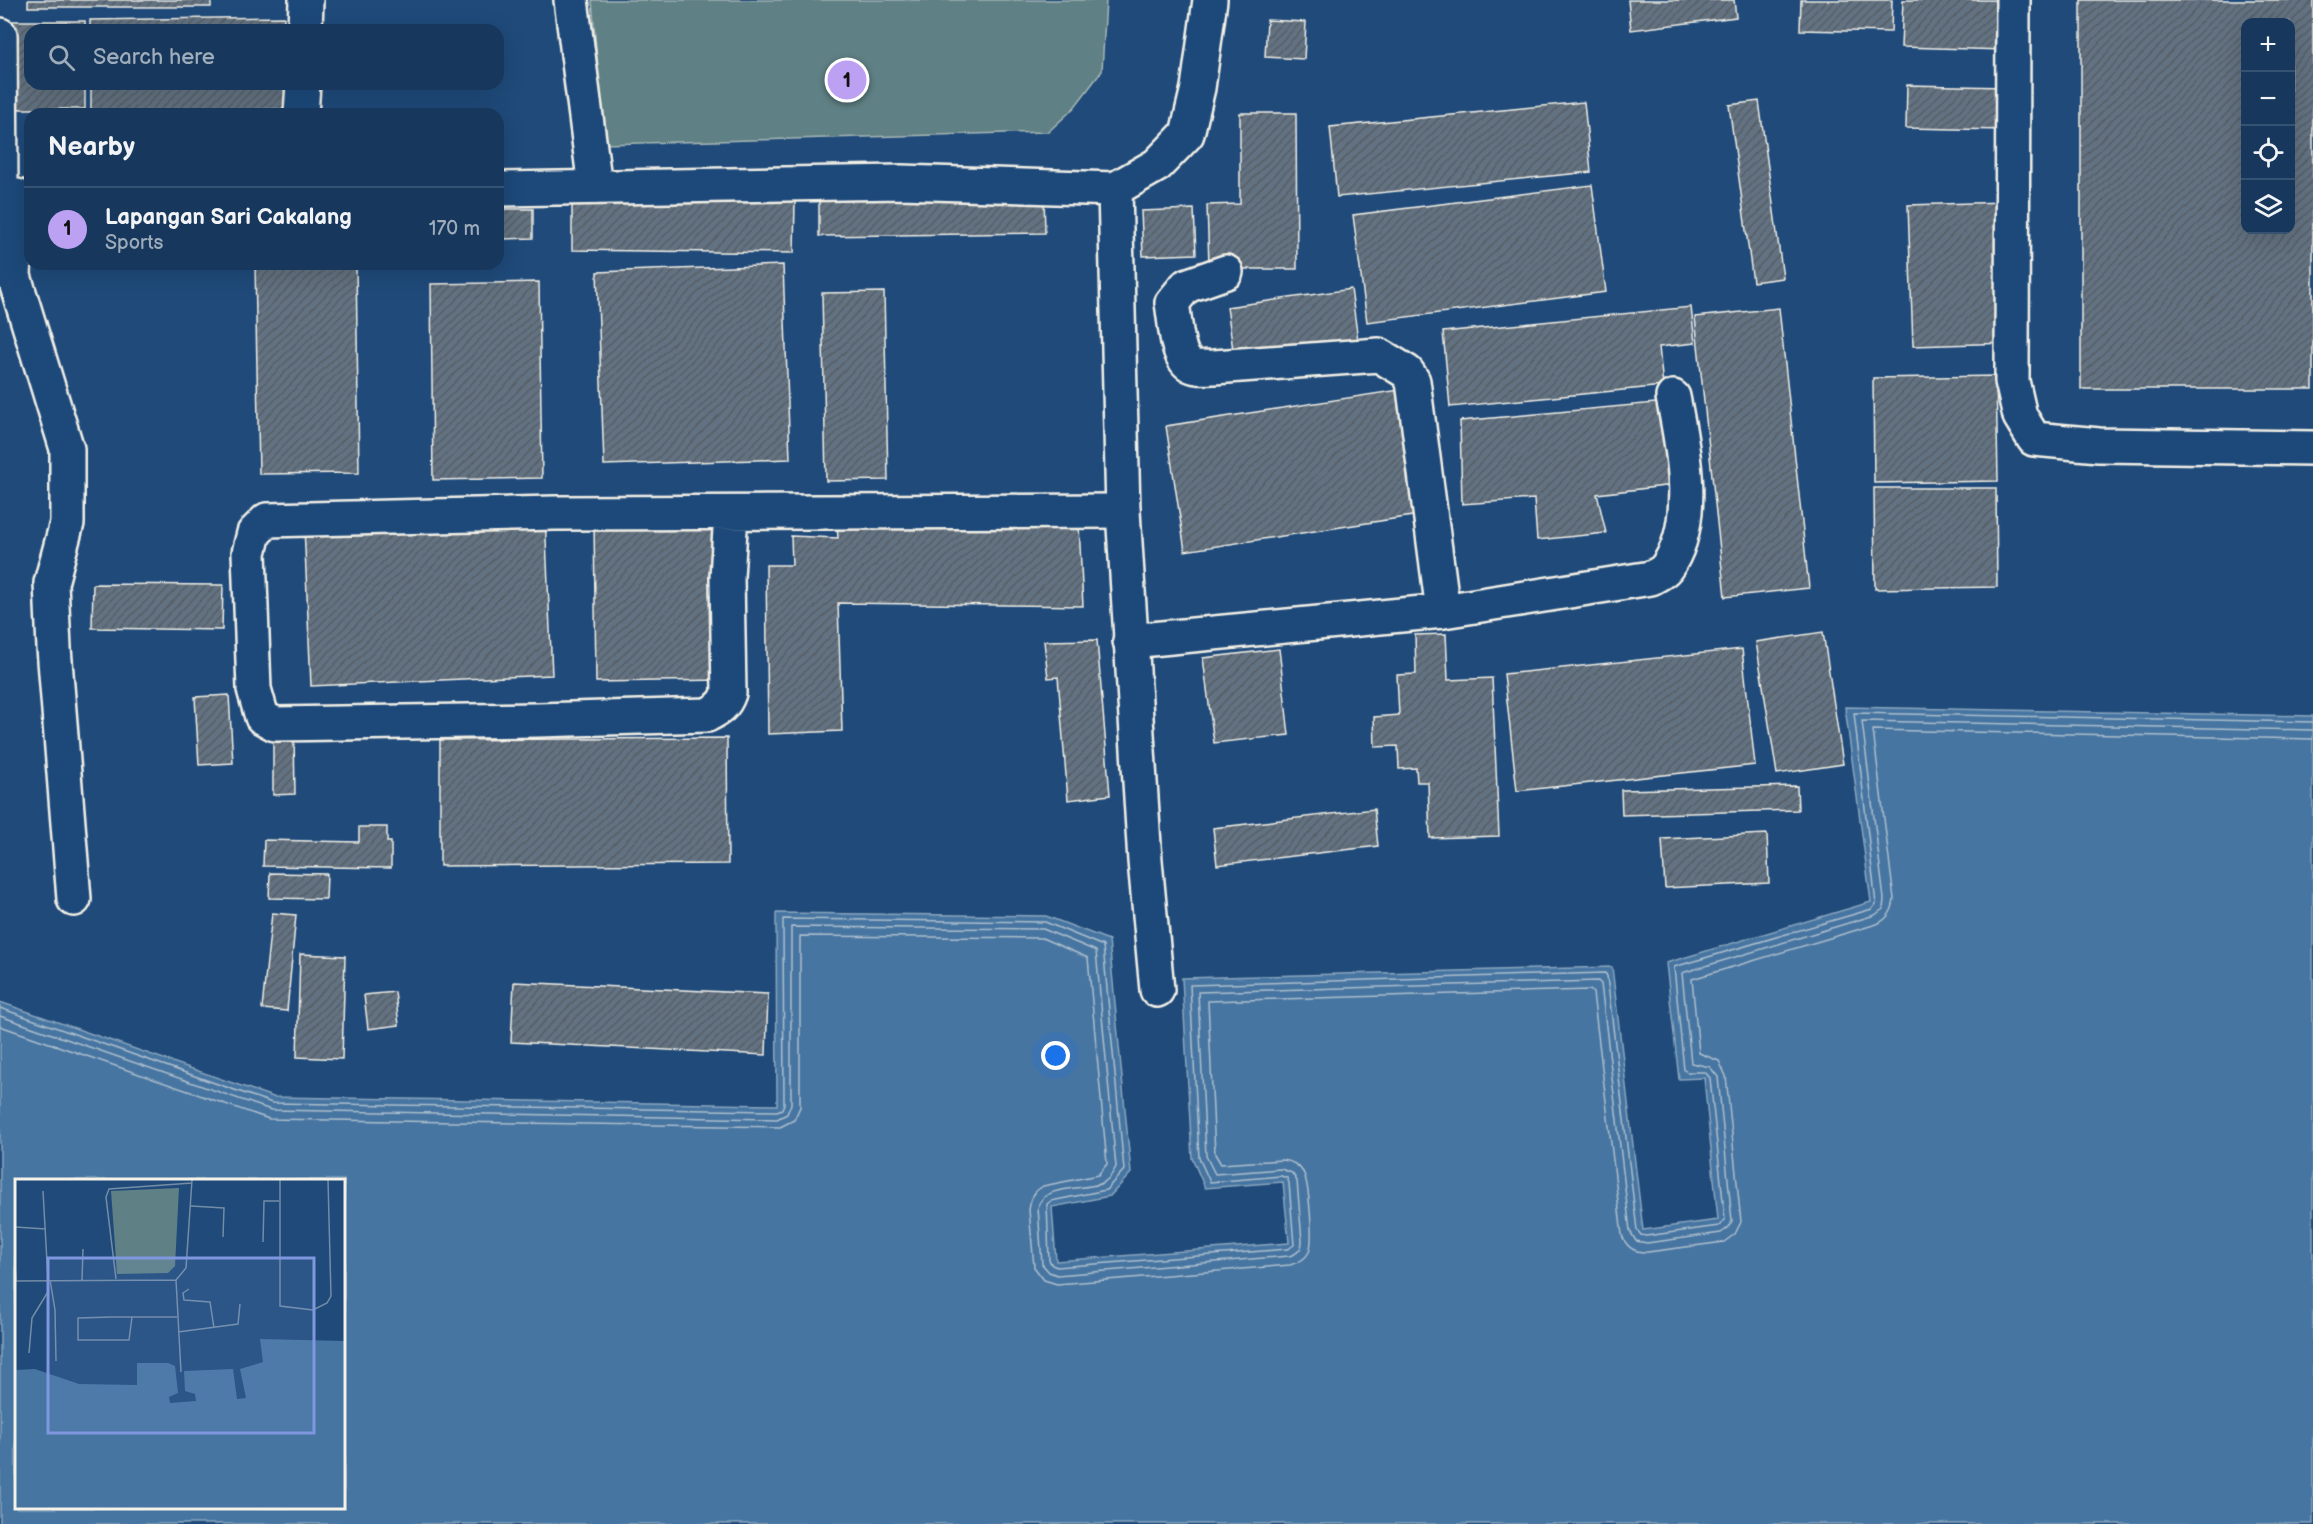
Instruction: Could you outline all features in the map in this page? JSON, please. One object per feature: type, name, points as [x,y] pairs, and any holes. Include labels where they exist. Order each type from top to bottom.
[{"type":"street","points":[[305,24],[306,0]]},
{"type":"street","points":[[571,0],[595,187]]},
{"type":"street","points":[[504,189],[901,182],[1115,189],[1157,165],[1187,134],[1198,88],[1210,0]]},
{"type":"street","points":[[2013,0],[2012,381],[2020,416],[2034,439],[2099,445],[2313,448]]},
{"type":"street","points":[[0,35],[12,196],[7,284],[66,448],[66,523],[51,583],[74,899]]},
{"type":"street","points":[[301,108],[303,90]]},
{"type":"street","points":[[1115,189],[1123,511],[1145,861],[1157,990]]},
{"type":"street","points":[[1226,272],[1186,286],[1172,303],[1180,351],[1187,363],[1195,367],[1214,367],[1379,355],[1407,372],[1413,381],[1443,611]]},
{"type":"street","points":[[1130,641],[1443,611],[1651,578],[1665,570],[1675,553],[1682,533],[1685,499],[1683,448],[1674,397]]},
{"type":"street","points":[[731,513],[728,577],[729,693],[726,703],[707,715],[275,724],[262,717],[254,689],[249,553],[254,533],[267,519],[555,513],[1123,511]]},
{"type":"green space","points":[[592,0],[1106,0],[1102,71],[1073,109],[1048,132],[604,144]]},
{"type":"water","points":[[1845,707],[2313,716],[2313,1524],[0,1524],[0,1002],[273,1097],[777,1105],[776,913],[1046,916],[1109,940],[1131,1173],[1110,1196],[1052,1207],[1056,1261],[1289,1243],[1283,1182],[1205,1188],[1192,1158],[1182,978],[1612,967],[1643,1230],[1718,1220],[1704,1078],[1679,1079],[1666,963],[1871,902]]},
{"type":"building","points":[[28,0],[211,0],[211,7],[28,7]]},
{"type":"building","points":[[1628,0],[1734,0],[1736,17],[1631,30]]},
{"type":"building","points":[[1801,0],[1892,0],[1891,32],[1800,30]]},
{"type":"building","points":[[1903,0],[2007,0],[2005,50],[1901,47]]},
{"type":"building","points":[[2081,0],[2313,0],[2313,389],[2081,389]]},
{"type":"building","points":[[284,17],[284,24],[90,24],[90,20]]},
{"type":"building","points":[[1267,20],[1306,22],[1304,59],[1265,57]]},
{"type":"building","points":[[10,21],[85,21],[85,24],[24,24],[24,90],[85,90],[85,108],[10,109]]},
{"type":"building","points":[[1907,85],[2005,87],[2003,130],[1906,128]]},
{"type":"building","points":[[91,90],[285,90],[285,108],[91,108]]},
{"type":"building","points":[[1759,101],[1783,278],[1753,282],[1729,105]]},
{"type":"building","points":[[1584,102],[1591,172],[1337,197],[1330,127]]},
{"type":"building","points":[[1240,113],[1296,113],[1297,269],[1241,269],[1241,264],[1209,265],[1207,205],[1240,204]]},
{"type":"building","points":[[1592,185],[1606,292],[1367,322],[1353,215]]},
{"type":"building","points":[[1044,196],[1045,233],[819,236],[819,199]]},
{"type":"building","points":[[572,198],[795,201],[794,253],[572,250]]},
{"type":"building","points":[[2005,202],[2009,343],[1913,346],[1908,205]]},
{"type":"building","points":[[504,209],[533,209],[533,238],[504,239]]},
{"type":"building","points":[[1194,209],[1196,254],[1143,256],[1141,211]]},
{"type":"building","points":[[783,265],[790,459],[604,465],[597,272]]},
{"type":"building","points":[[255,270],[356,270],[359,473],[259,474]]},
{"type":"building","points":[[539,282],[542,478],[433,480],[431,284]]},
{"type":"building","points":[[1351,289],[1358,340],[1234,357],[1227,307]]},
{"type":"building","points":[[884,292],[888,480],[826,481],[822,293]]},
{"type":"building","points":[[1691,307],[1695,343],[1659,347],[1663,386],[1450,407],[1443,332]]},
{"type":"building","points":[[1779,308],[1809,588],[1725,597],[1695,317]]},
{"type":"building","points":[[1996,376],[1998,481],[1874,483],[1873,378]]},
{"type":"building","points":[[1406,389],[1425,514],[1185,551],[1166,426]]},
{"type":"building","points":[[1666,402],[1682,484],[1597,494],[1606,533],[1537,540],[1534,499],[1462,504],[1460,421]]},
{"type":"building","points":[[1874,488],[1996,488],[1997,587],[1875,589]]},
{"type":"building","points":[[545,516],[552,675],[311,686],[304,526]]},
{"type":"building","points":[[722,522],[724,680],[596,682],[594,523]]},
{"type":"building","points":[[837,525],[1079,525],[1083,606],[838,603],[842,731],[768,734],[766,565],[792,565],[791,536],[838,538]]},
{"type":"building","points":[[93,584],[223,585],[222,630],[92,628]]},
{"type":"building","points":[[1823,632],[1843,764],[1777,774],[1756,642]]},
{"type":"building","points":[[1446,634],[1448,680],[1492,678],[1499,836],[1430,838],[1428,782],[1417,782],[1416,768],[1399,769],[1398,746],[1375,747],[1374,717],[1399,715],[1397,675],[1416,674],[1415,635]]},
{"type":"building","points":[[1097,640],[1110,795],[1068,800],[1058,677],[1048,678],[1044,641]]},
{"type":"building","points":[[1279,649],[1289,735],[1214,743],[1203,658]]},
{"type":"building","points":[[1742,649],[1755,765],[1517,791],[1504,674]]},
{"type":"building","points":[[229,695],[233,763],[199,765],[195,697]]},
{"type":"building","points":[[273,734],[294,734],[295,794],[273,795]]},
{"type":"building","points":[[727,738],[728,864],[440,866],[440,740]]},
{"type":"building","points":[[1797,786],[1798,810],[1622,815],[1621,790]]},
{"type":"building","points":[[1374,809],[1378,846],[1217,865],[1213,828]]},
{"type":"building","points":[[359,827],[387,827],[387,842],[391,842],[391,868],[263,866],[264,840],[359,842]]},
{"type":"building","points":[[1767,834],[1769,883],[1665,888],[1662,839]]},
{"type":"building","points":[[270,873],[327,874],[326,899],[269,898]]},
{"type":"building","points":[[272,913],[296,915],[287,1011],[262,1009]]},
{"type":"building","points":[[300,954],[345,956],[342,1059],[297,1057]]},
{"type":"building","points":[[514,982],[768,994],[766,1055],[511,1042]]},
{"type":"building","points":[[395,992],[399,1025],[368,1029],[364,995]]},
{"type":"place","name":"Lapangan Sari Cakalang","points":[[847,80]]}]
